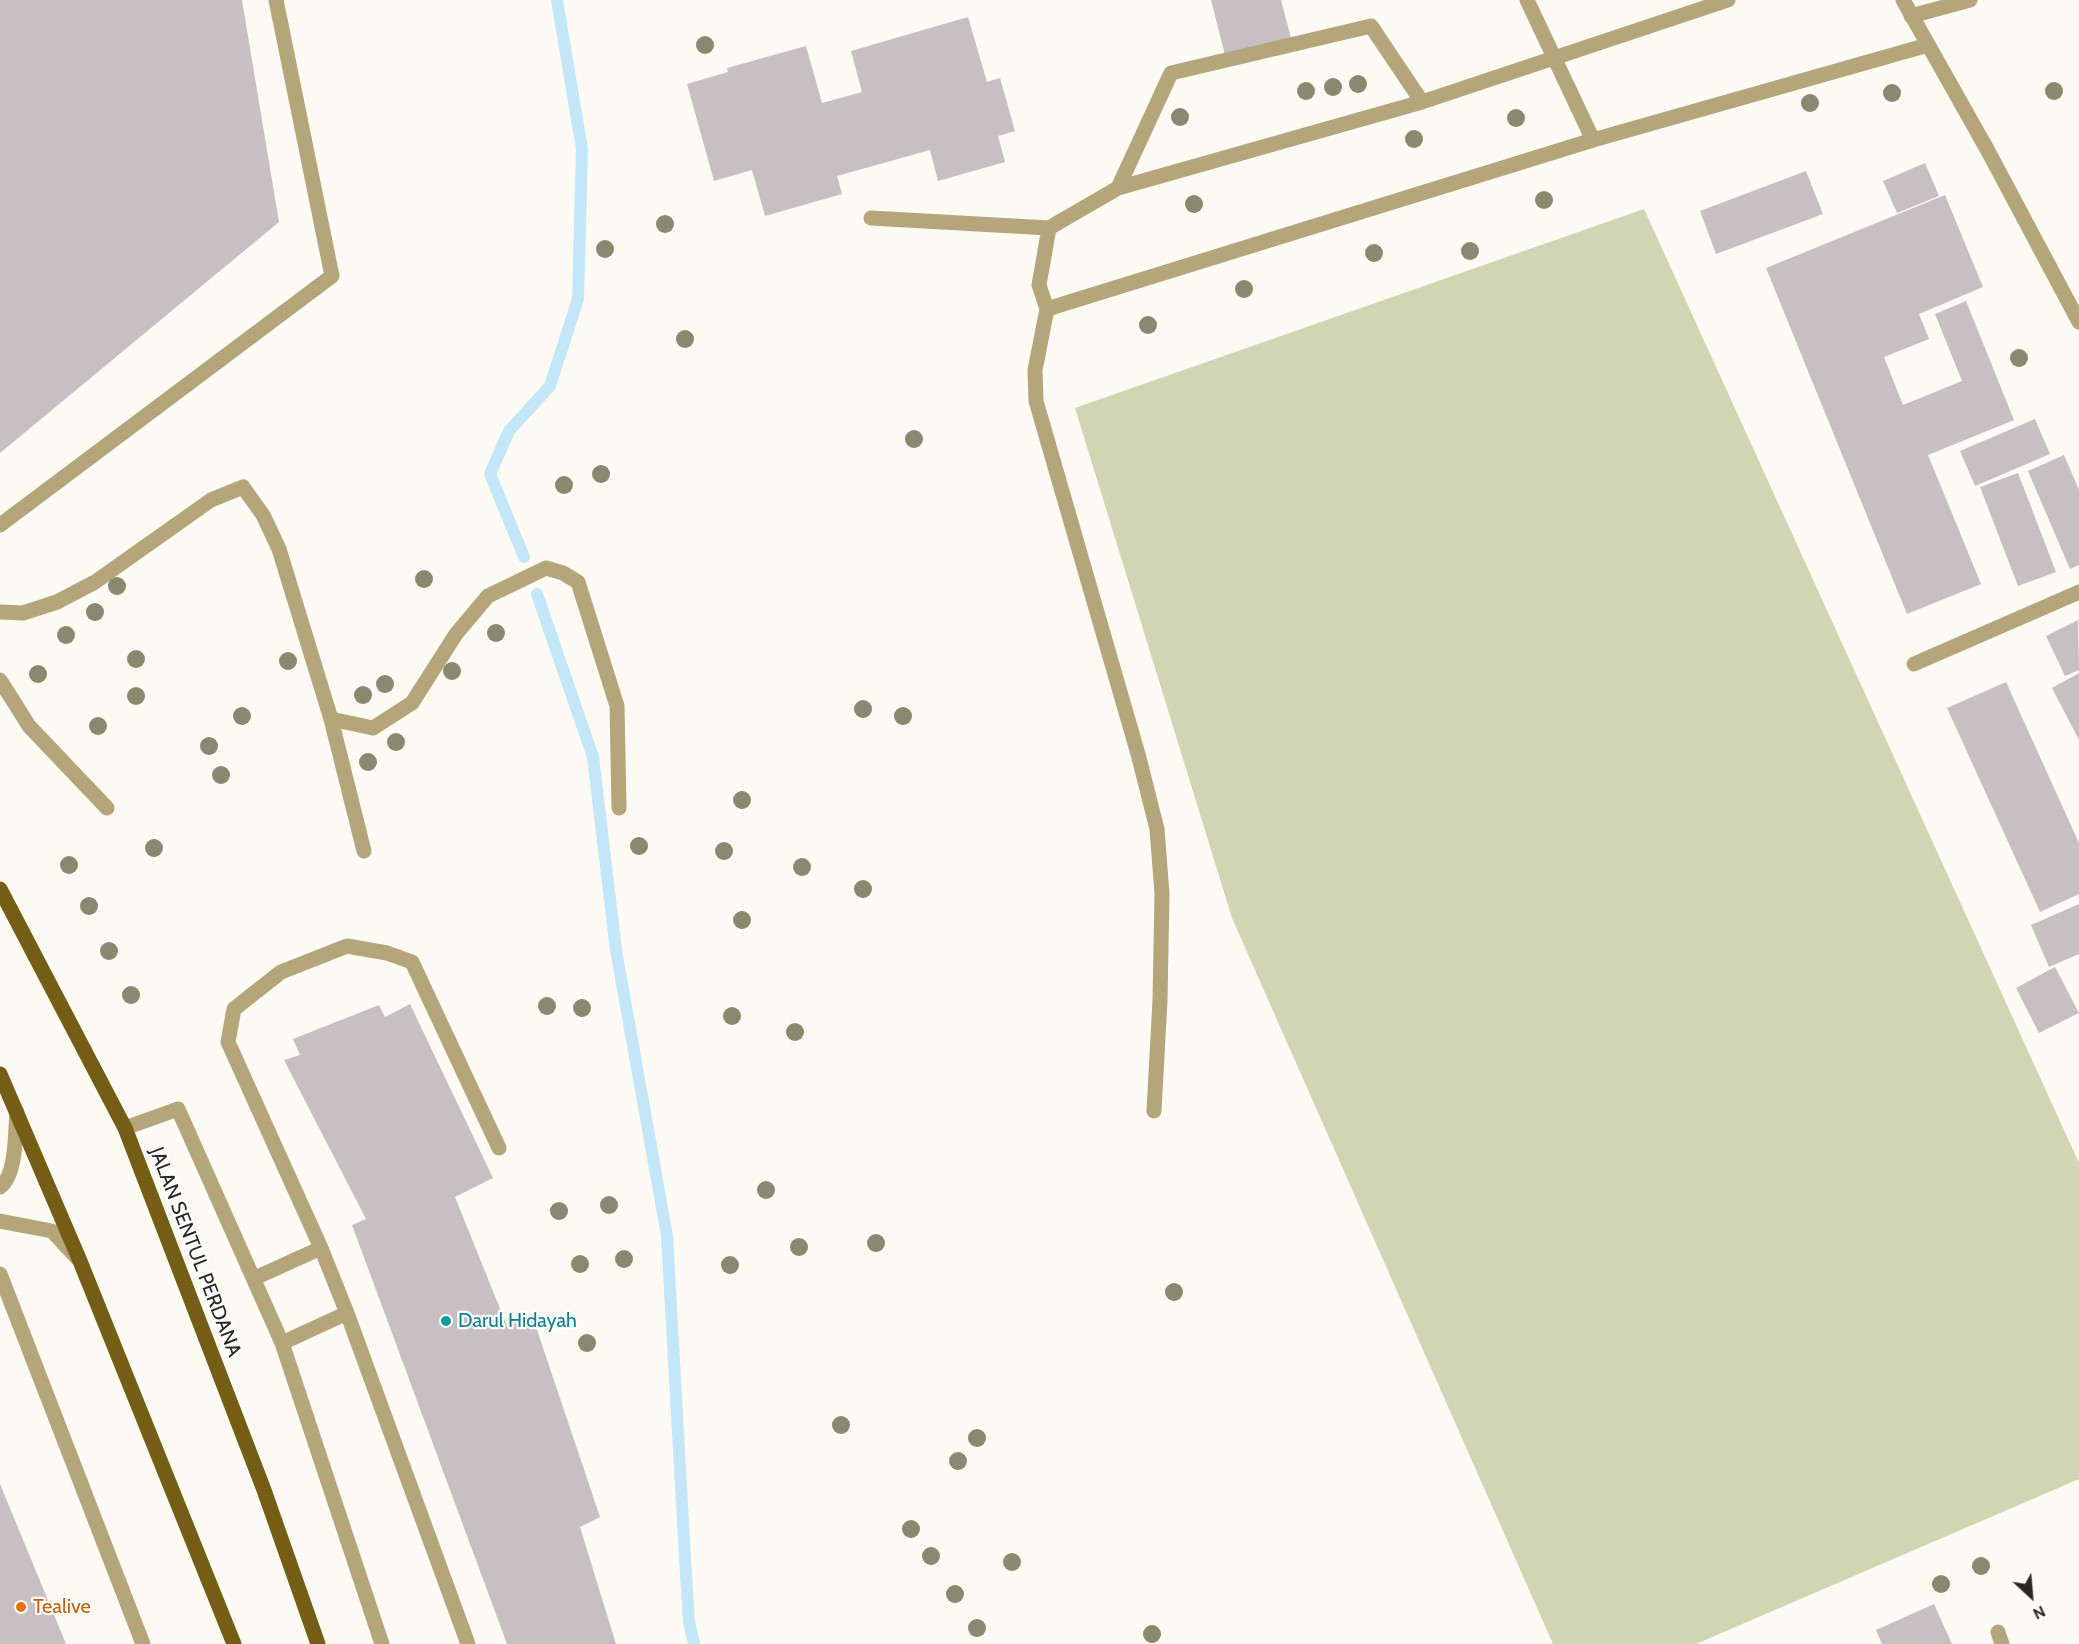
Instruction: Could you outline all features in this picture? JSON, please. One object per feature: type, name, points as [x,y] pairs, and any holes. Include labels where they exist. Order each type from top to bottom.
[{"type":"main road","name":"JALAN SENTUL PERDANA","points":[[0,889],[125,1128],[264,1490],[318,1644]]},
{"type":"main road","points":[[0,1074],[80,1261],[230,1641]]},
{"type":"street","points":[[0,525],[332,276],[276,0]]},
{"type":"street","points":[[1527,0],[1593,140]]},
{"type":"street","points":[[872,218],[1049,228],[1118,188],[1422,102],[1728,0]]},
{"type":"street","points":[[1903,0],[1988,151],[2079,322]]},
{"type":"street","points":[[1911,16],[1970,0]]},
{"type":"street","points":[[1118,188],[1171,73],[1371,26],[1422,102]]},
{"type":"street","points":[[1047,309],[1593,140],[1928,45]]},
{"type":"street","points":[[1049,228],[1039,285],[1047,309],[1035,370],[1036,401],[1138,754],[1157,830],[1162,894],[1160,1000],[1154,1112]]},
{"type":"street","points":[[0,612],[23,613],[57,602],[95,582],[211,500],[243,487],[263,515],[279,549],[331,719],[364,851]]},
{"type":"street","points":[[331,719],[373,728],[412,703],[456,634],[488,596],[546,568],[563,573],[578,582],[617,706],[619,808]]},
{"type":"street","points":[[1914,664],[2079,592]]},
{"type":"street","points":[[0,680],[29,726],[107,808]]},
{"type":"street","points":[[468,1644],[347,1313],[321,1248],[228,1042],[234,1009],[281,972],[347,946],[387,953],[412,962],[499,1148]]},
{"type":"street","points":[[125,1128],[178,1110],[255,1278],[282,1343],[382,1644]]},
{"type":"street","points":[[0,1187],[7,1182],[13,1158],[17,1112]]},
{"type":"street","points":[[0,1221],[52,1231],[80,1261]]},
{"type":"street","points":[[255,1278],[321,1248]]},
{"type":"street","points":[[0,1274],[143,1644]]},
{"type":"street","points":[[282,1343],[347,1313]]},
{"type":"street","points":[[132,1644],[134,1624]]},
{"type":"green space","points":[[1644,209],[2079,1163],[2079,1479],[1696,1644],[1553,1644],[1232,918],[1075,408]]},
{"type":"building","points":[[0,0],[242,0],[279,222],[0,453]]},
{"type":"building","points":[[1211,0],[1281,0],[1291,38],[1225,55]]},
{"type":"building","points":[[968,17],[987,82],[1000,78],[1015,131],[998,136],[1005,162],[938,181],[930,150],[837,176],[842,194],[765,216],[752,170],[714,181],[687,84],[728,72],[727,68],[806,46],[822,103],[862,92],[851,51]]},
{"type":"building","points":[[1925,163],[1939,196],[1897,213],[1883,181]]},
{"type":"building","points":[[1806,171],[1823,214],[1716,254],[1700,211]]},
{"type":"building","points":[[1945,195],[1983,287],[1919,314],[1929,339],[1884,357],[1903,405],[1962,381],[1935,314],[1966,301],[2014,420],[1928,455],[1981,584],[1907,614],[1766,268]]},
{"type":"building","points":[[2035,419],[2050,454],[1975,486],[1960,451]]},
{"type":"building","points":[[2064,455],[2079,490],[2079,565],[2070,569],[2028,471]]},
{"type":"building","points":[[2018,473],[2056,572],[2018,586],[1980,487]]},
{"type":"building","points":[[2078,620],[2079,670],[2065,676],[2046,636]]},
{"type":"building","points":[[2079,673],[2079,740],[2052,688]]},
{"type":"building","points":[[2006,682],[2079,843],[2079,894],[2040,912],[1947,708]]},
{"type":"building","points":[[2079,904],[2079,954],[2049,967],[2031,925]]},
{"type":"building","points":[[2055,967],[2079,1013],[2039,1033],[2016,988]]},
{"type":"building","name":"Darul Hidayah","points":[[410,1004],[493,1178],[455,1197],[507,1326],[532,1315],[600,1517],[580,1527],[616,1644],[507,1644],[352,1225],[366,1219],[284,1060],[300,1055],[293,1039],[379,1005],[385,1017]]},
{"type":"building","points":[[0,1484],[66,1644],[0,1644]]},
{"type":"building","points":[[1934,1604],[1952,1644],[1882,1644],[1876,1630]]},
{"type":"waterway","points":[[524,557],[490,474],[509,431],[550,386],[578,299],[582,149],[557,0]]},
{"type":"waterway","points":[[537,594],[593,757],[616,950],[667,1236],[689,1622],[694,1644]]},
{"type":"place","name":"Darul Hidayah","points":[[446,1321]]},
{"type":"place","name":"Tealive","points":[[21,1607]]}]
